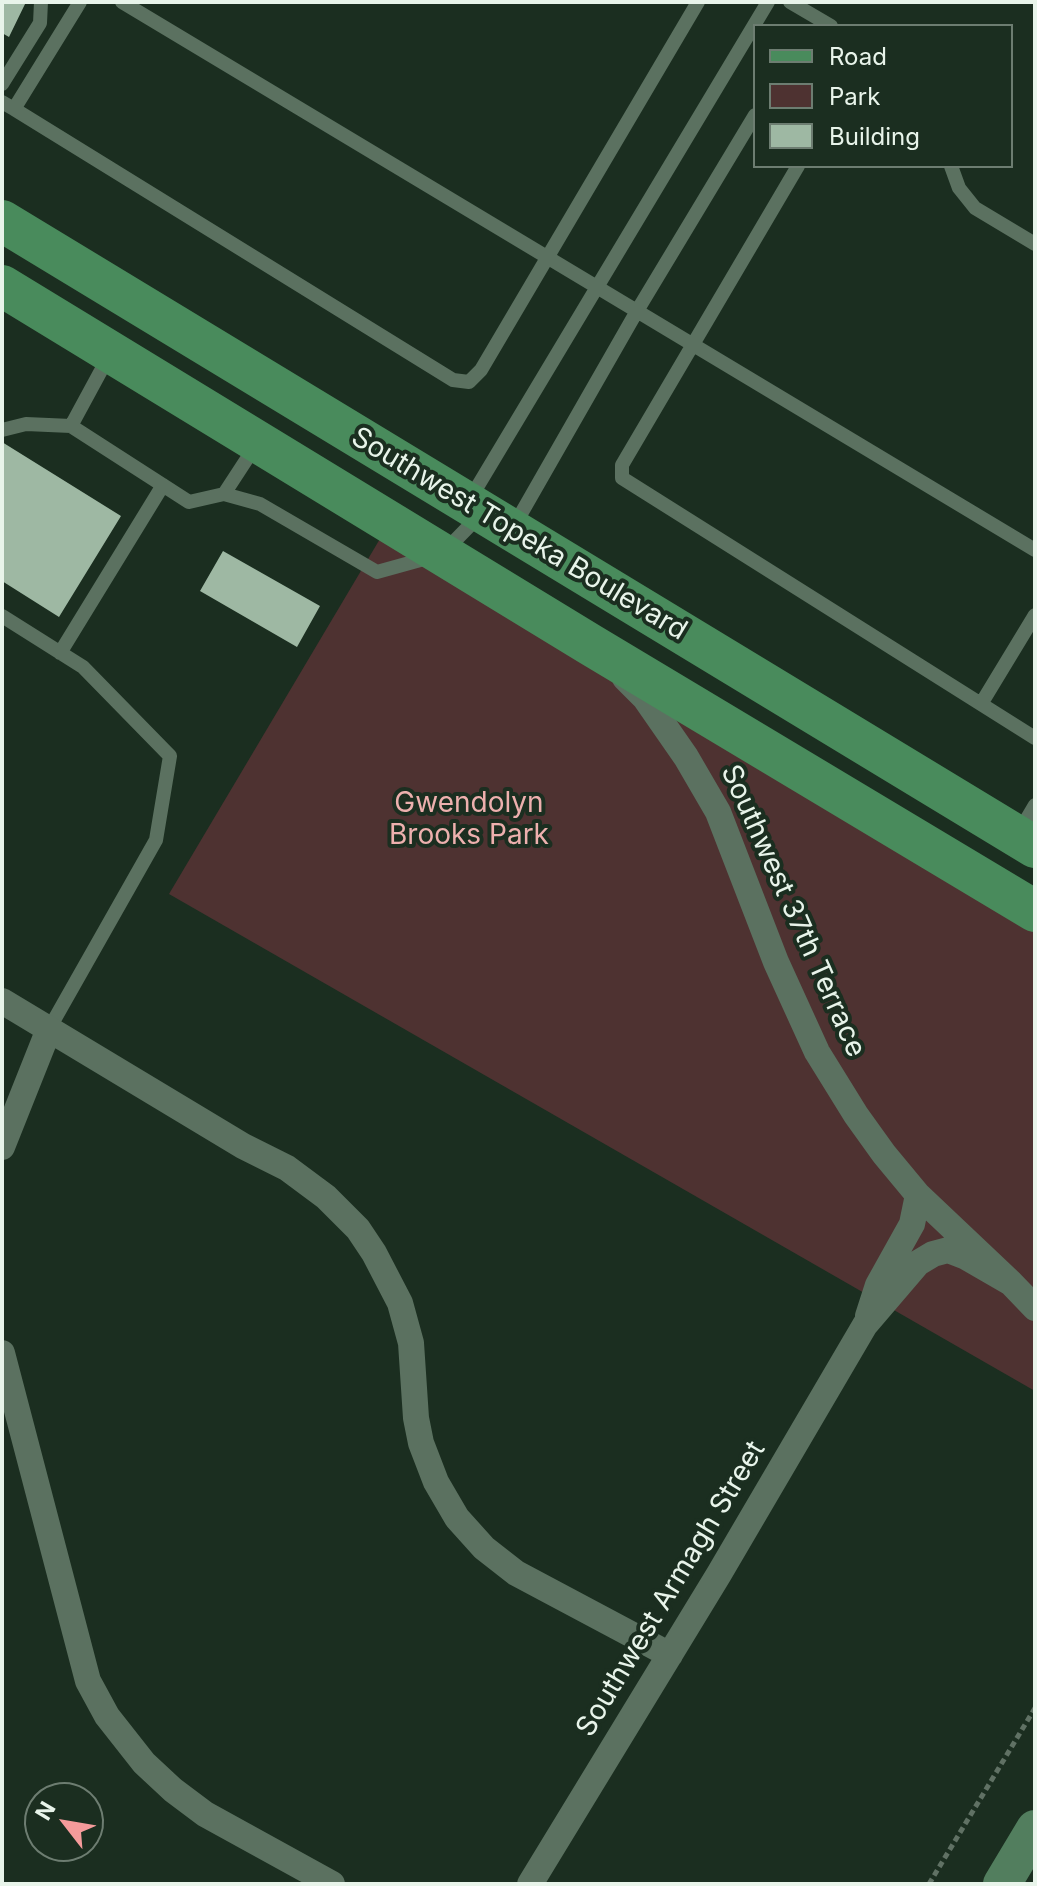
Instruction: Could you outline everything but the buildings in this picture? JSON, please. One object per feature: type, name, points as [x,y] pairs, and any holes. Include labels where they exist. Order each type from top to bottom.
[{"type":"main road","name":"Southwest Topeka Boulevard","points":[[2,221],[487,515],[1029,829]]},
{"type":"main road","name":"Southwest Topeka Boulevard","points":[[2,286],[1035,911]]},
{"type":"main road","points":[[1002,1884],[1035,1829]]},
{"type":"street","name":"Southwest 37th Terrace","points":[[591,645],[645,698],[686,757],[718,812],[776,962],[817,1052],[856,1115],[918,1195],[1035,1308]]},
{"type":"street","points":[[2,1001],[243,1146],[287,1168],[326,1197],[358,1229],[400,1303],[411,1343],[416,1418],[421,1443],[436,1482],[457,1518],[484,1548],[516,1573],[670,1655]]},
{"type":"street","points":[[2,1147],[49,1029]]},
{"type":"street","name":"Southwest Armagh Street","points":[[865,1325],[878,1285],[912,1224],[918,1195]]},
{"type":"street","name":"Southwest Armagh Street","points":[[530,1884],[719,1574],[865,1325],[918,1263],[933,1254],[948,1250],[1011,1283]]},
{"type":"street","points":[[2,1353],[88,1681],[107,1716],[144,1763],[205,1814],[332,1884]]},
{"type":"lane","points":[[2,84],[40,23],[41,2]]},
{"type":"lane","points":[[80,2],[8,105],[453,380],[469,382],[481,370],[698,2]]},
{"type":"lane","points":[[122,2],[1035,550]]},
{"type":"lane","points":[[755,24],[768,2]]},
{"type":"lane","points":[[790,2],[812,21]]},
{"type":"lane","points":[[487,515],[597,287],[753,27]]},
{"type":"lane","points":[[2,430],[26,424],[71,426],[189,502],[224,494],[260,504],[377,572],[442,554],[487,515],[637,311],[753,118]]},
{"type":"lane","points":[[797,168],[622,465],[622,478],[1035,738]]},
{"type":"lane","points":[[952,168],[959,188],[975,208],[1035,244]]},
{"type":"lane","points":[[71,426],[111,352]]},
{"type":"lane","points":[[224,494],[259,441]]},
{"type":"lane","points":[[60,653],[163,485]]},
{"type":"lane","points":[[981,704],[1035,615]]},
{"type":"lane","points":[[2,616],[83,667],[170,756],[156,840],[49,1029]]},
{"type":"path","points":[[929,1884],[1035,1708]]},
{"type":"green space","name":"Gwendolyn Brooks Park","points":[[390,522],[1035,914],[1035,1391],[169,894]]}]
